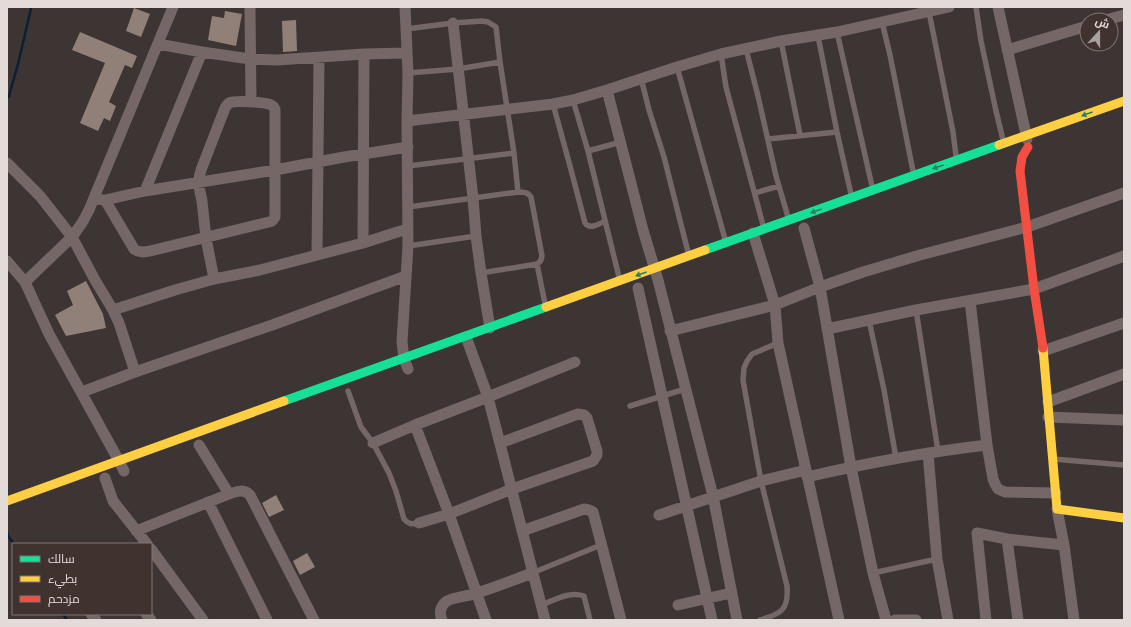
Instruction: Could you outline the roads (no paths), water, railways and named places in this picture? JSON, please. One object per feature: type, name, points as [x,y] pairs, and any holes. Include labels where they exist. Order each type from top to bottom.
[{"type":"main road","points":[[1014,153],[1030,143],[1124,101]]},
{"type":"main road","points":[[7,501],[115,473],[407,367],[466,337],[490,328],[913,175],[1004,144],[1030,143]]},
{"type":"main road","points":[[1030,143],[1022,156],[1020,171],[1048,402],[1048,417],[1057,509],[1124,518]]},
{"type":"street","points":[[25,282],[72,237],[100,199],[173,7]]},
{"type":"street","points":[[250,7],[251,102]]},
{"type":"street","points":[[405,7],[408,73],[408,246],[402,342],[407,367]]},
{"type":"street","points":[[407,121],[526,108],[573,100],[721,54],[818,36],[949,7]]},
{"type":"street","points":[[998,7],[1030,143]]},
{"type":"street","points":[[453,23],[476,236],[490,328]]},
{"type":"street","points":[[1007,50],[1079,28]]},
{"type":"street","points":[[158,44],[250,59],[277,60],[364,54],[407,53]]},
{"type":"street","points":[[145,191],[202,52]]},
{"type":"street","points":[[363,243],[364,54]]},
{"type":"street","points":[[317,255],[319,58]]},
{"type":"street","points":[[607,90],[643,230],[655,269],[648,284],[662,396],[712,620]]},
{"type":"street","points":[[100,199],[134,249],[141,252],[206,238],[269,222],[274,219],[275,170],[275,110],[271,105],[251,102],[228,103],[201,170],[198,182],[202,201],[206,238],[214,279]]},
{"type":"street","points":[[100,199],[408,147]]},
{"type":"street","points":[[7,163],[40,196],[72,237],[113,310],[135,372]]},
{"type":"street","points":[[670,331],[775,305],[863,272],[1027,227],[1124,194]]},
{"type":"street","points":[[804,228],[820,287],[851,467],[873,573],[886,620]]},
{"type":"street","points":[[113,310],[214,279],[260,270],[363,243],[407,229]]},
{"type":"street","points":[[753,234],[775,305],[778,342],[839,620]]},
{"type":"street","points":[[827,329],[916,310],[1034,289],[1124,256]]},
{"type":"street","points":[[7,261],[25,282],[49,334],[82,392],[115,473],[113,501],[145,543]]},
{"type":"street","points":[[82,392],[406,276]]},
{"type":"street","points":[[648,284],[670,331],[686,389],[713,496],[737,620]]},
{"type":"street","points":[[970,301],[987,445],[995,484],[998,489],[1005,492],[1056,493]]},
{"type":"street","points":[[1042,351],[1124,323]]},
{"type":"street","points":[[466,337],[488,397],[545,620]]},
{"type":"street","points":[[373,443],[575,362]]},
{"type":"street","points":[[1048,402],[1124,374]]},
{"type":"street","points":[[420,523],[449,514],[512,489],[593,461],[597,455],[587,418],[584,415],[578,414],[500,443]]},
{"type":"street","points":[[1048,417],[1124,420]]},
{"type":"street","points":[[415,425],[449,514],[486,620]]},
{"type":"street","points":[[199,445],[229,494]]},
{"type":"street","points":[[658,515],[761,481],[933,452],[987,445]]},
{"type":"street","points":[[933,452],[937,559],[948,620]]},
{"type":"street","points":[[136,531],[229,494],[238,491],[247,492],[250,495],[314,620]]},
{"type":"street","points":[[208,502],[267,620]]},
{"type":"street","points":[[522,531],[584,509],[593,512],[620,620]]},
{"type":"street","points":[[1057,509],[1064,545],[1074,620]]},
{"type":"street","points":[[986,620],[976,533],[1007,539],[1064,545]]},
{"type":"street","points":[[1007,539],[1018,620]]},
{"type":"street","points":[[152,552],[202,620]]},
{"type":"street","points":[[442,620],[440,609],[448,601],[477,593],[532,573]]},
{"type":"street","points":[[678,605],[732,593]]},
{"type":"street","points":[[895,620],[916,620]]},
{"type":"lane","points":[[976,7],[996,111],[1004,144]]},
{"type":"lane","points":[[929,12],[953,132],[957,160]]},
{"type":"lane","points":[[406,29],[453,23],[482,22],[492,24],[496,27],[518,192]]},
{"type":"lane","points":[[882,22],[913,175]]},
{"type":"lane","points":[[837,32],[873,190]]},
{"type":"lane","points":[[818,36],[852,198]]},
{"type":"lane","points":[[781,42],[800,135]]},
{"type":"lane","points":[[746,49],[779,186],[789,220]]},
{"type":"lane","points":[[721,54],[726,87],[764,229]]},
{"type":"lane","points":[[408,73],[458,69],[500,62]]},
{"type":"lane","points":[[677,67],[726,243]]},
{"type":"lane","points":[[641,78],[649,110],[664,157],[689,256]]},
{"type":"lane","points":[[573,100],[588,151],[620,281]]},
{"type":"lane","points":[[552,104],[585,223],[590,227],[605,221]]},
{"type":"lane","points":[[768,139],[837,132]]},
{"type":"lane","points":[[588,151],[621,142]]},
{"type":"lane","points":[[408,166],[514,153]]},
{"type":"lane","points":[[755,193],[779,186]]},
{"type":"lane","points":[[408,207],[518,192],[529,194],[531,197],[542,256],[540,262],[537,264],[481,273]]},
{"type":"lane","points":[[408,246],[476,236]]},
{"type":"lane","points":[[537,264],[545,308]]},
{"type":"lane","points":[[916,310],[933,452]]},
{"type":"lane","points":[[869,320],[884,390],[896,458]]},
{"type":"lane","points":[[760,620],[773,616],[782,610],[786,604],[788,596],[787,586],[761,481],[743,380],[744,368],[752,354],[778,342]]},
{"type":"lane","points":[[630,406],[686,389]]},
{"type":"lane","points":[[348,391],[361,427],[373,443],[394,485],[404,519],[407,523],[420,523]]},
{"type":"lane","points":[[1053,458],[1124,465]]},
{"type":"lane","points":[[532,573],[601,545]]},
{"type":"lane","points":[[873,573],[937,559]]},
{"type":"lane","points":[[541,605],[570,594],[584,596],[590,620]]},
{"type":"waterway","points":[[7,98],[9,96],[18,64],[31,7]]},
{"type":"waterway","points":[[7,532],[13,543]]},
{"type":"waterway","points":[[64,615],[67,620]]}]
